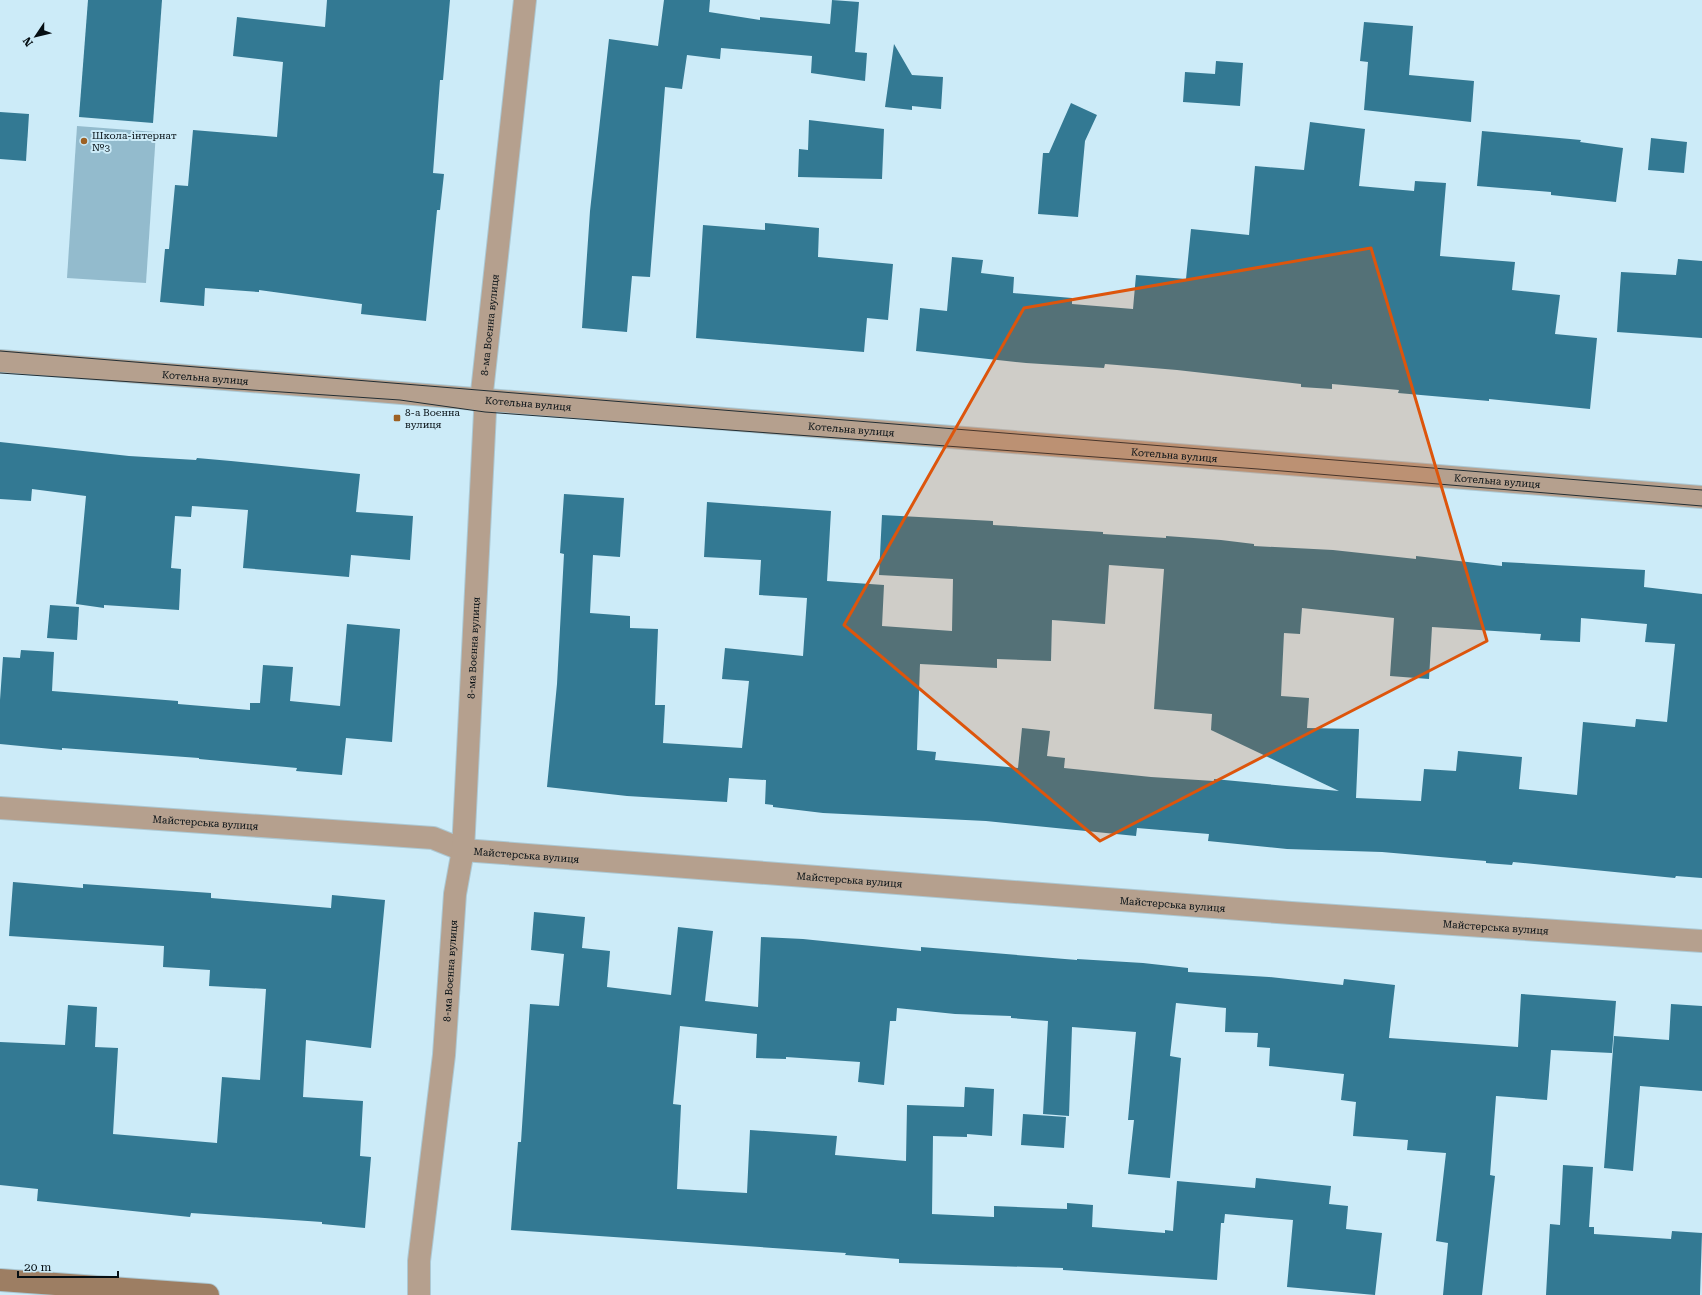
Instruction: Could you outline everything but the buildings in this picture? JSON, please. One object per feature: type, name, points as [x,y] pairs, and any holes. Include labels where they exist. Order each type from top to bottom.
[{"type":"street","name":"8-ма Воєнна вулиця","points":[[419,1295],[419,1261],[444,1055],[455,894],[463,850],[485,412],[482,392],[525,0]]},
{"type":"street","name":"Котельна вулиця","points":[[0,361],[1702,497]]},
{"type":"street","name":"Майстерська вулиця","points":[[0,808],[433,838],[463,850],[1291,913],[1702,941]]},
{"type":"street","points":[[0,1280],[208,1295]]},
{"type":"highlighted area","points":[[1371,248],[1487,641],[1100,841],[844,625],[1024,308]]},
{"type":"shaded area","points":[[77,126],[156,132],[146,283],[67,278]]},
{"type":"tram line","points":[[0,351],[1702,490]]},
{"type":"tram line","points":[[0,373],[400,400],[485,412],[1258,469],[1702,506]]},
{"type":"place","name":"Школа-інтернат №3","points":[[84,141]]},
{"type":"place","name":"8-а Воєнна вулиця","points":[[397,418]]}]
